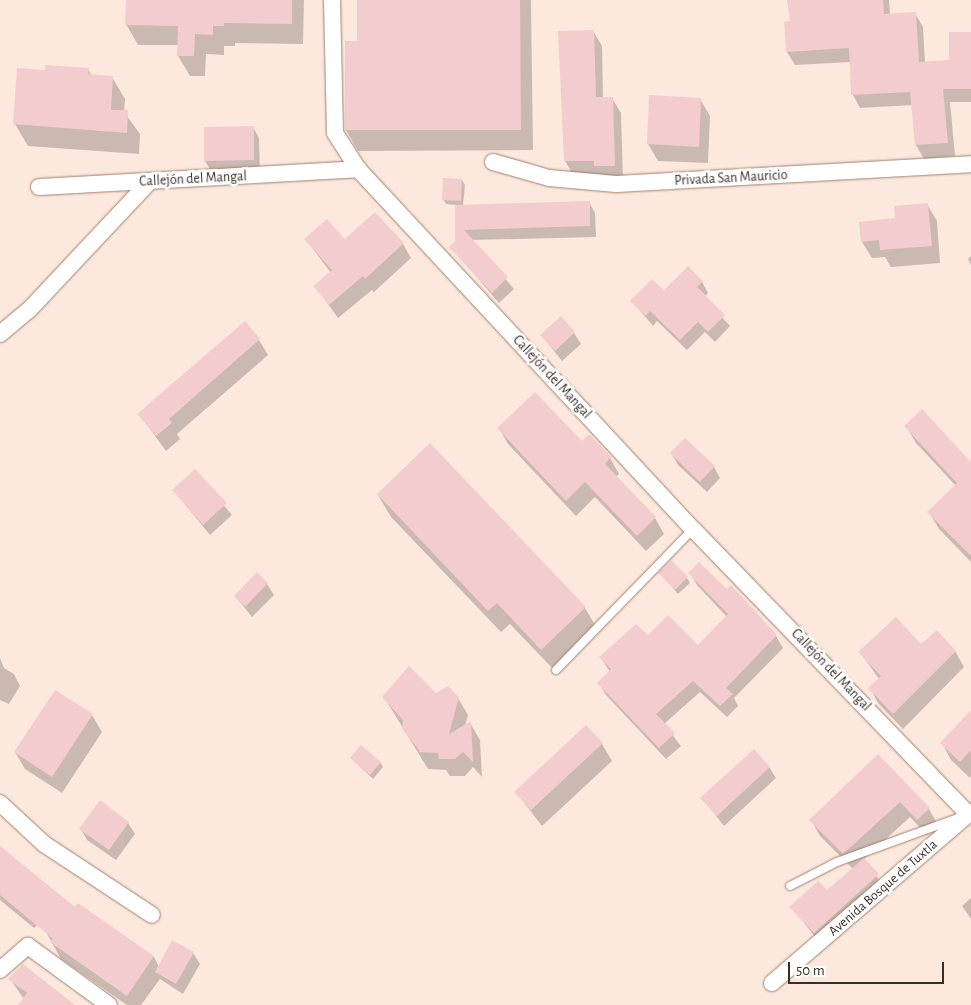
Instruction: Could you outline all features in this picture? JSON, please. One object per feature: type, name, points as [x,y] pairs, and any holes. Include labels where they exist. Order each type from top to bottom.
[{"type":"street","points":[[332,0],[335,133],[358,169]]},
{"type":"street","name":"Privada San Mauricio","points":[[493,162],[549,178],[616,184],[971,164]]},
{"type":"street","name":"Callejón del Mangal","points":[[39,186],[150,182],[358,169],[693,529],[970,813]]},
{"type":"street","points":[[0,334],[29,310],[150,182]]},
{"type":"street","points":[[0,803],[44,844],[152,915]]},
{"type":"street","name":"Avenida Bosque de Tuxtla","points":[[772,983],[970,813]]},
{"type":"street","points":[[0,970],[28,946],[107,1005]]},
{"type":"lane","points":[[556,670],[693,529]]},
{"type":"lane","points":[[790,886],[837,862],[970,813]]},
{"type":"building","points":[[126,0],[292,0],[292,24],[224,23],[224,26],[213,26],[213,35],[195,34],[194,56],[177,56],[178,26],[125,25]]},
{"type":"building","points":[[357,0],[520,0],[521,130],[345,130],[345,41],[357,41]]},
{"type":"building","points":[[787,0],[883,0],[884,14],[916,12],[919,62],[949,60],[949,32],[971,32],[971,89],[943,89],[948,143],[915,145],[910,92],[851,95],[849,48],[786,52],[784,22],[790,21]]},
{"type":"building","points":[[594,30],[596,97],[613,97],[615,166],[594,166],[594,161],[564,161],[558,31]]},
{"type":"building","points":[[45,65],[89,68],[88,74],[113,76],[111,110],[128,110],[127,133],[13,124],[17,68],[45,70]]},
{"type":"building","points":[[649,95],[701,98],[699,147],[647,144]]},
{"type":"building","points":[[254,126],[254,160],[204,161],[204,127]]},
{"type":"building","points":[[443,178],[462,179],[461,201],[442,200]]},
{"type":"building","points":[[590,201],[590,226],[464,230],[508,277],[492,293],[449,247],[455,241],[455,205]]},
{"type":"building","points":[[928,203],[932,246],[880,250],[879,240],[861,242],[859,222],[895,218],[894,206]]},
{"type":"building","points":[[375,212],[404,243],[365,279],[363,276],[329,305],[313,286],[332,270],[304,239],[327,219],[345,239]]},
{"type":"building","points":[[688,266],[703,281],[697,287],[725,315],[708,332],[698,322],[680,340],[650,311],[646,316],[630,301],[652,279],[664,290]]},
{"type":"building","points":[[561,316],[575,332],[555,351],[540,335]]},
{"type":"building","points":[[245,321],[260,339],[169,419],[172,423],[156,436],[137,414]]},
{"type":"building","points":[[535,392],[582,441],[589,434],[611,457],[605,464],[656,517],[637,536],[585,482],[566,501],[497,428]]},
{"type":"building","points":[[922,409],[971,462],[971,556],[927,512],[957,483],[904,426]]},
{"type":"building","points":[[685,438],[715,466],[700,482],[670,453]]},
{"type":"building","points":[[430,443],[586,607],[541,650],[497,603],[488,611],[377,494]]},
{"type":"building","points":[[195,469],[227,503],[203,525],[172,490]]},
{"type":"building","points":[[671,560],[688,577],[675,590],[658,573]]},
{"type":"building","points":[[699,562],[727,589],[731,585],[777,635],[726,688],[733,694],[720,706],[693,681],[656,714],[675,733],[659,748],[597,683],[611,669],[599,657],[636,624],[648,635],[668,615],[698,645],[728,614],[688,573]]},
{"type":"building","points":[[257,572],[268,583],[245,607],[234,596]]},
{"type":"building","points":[[896,617],[921,644],[937,630],[956,651],[893,714],[868,688],[881,676],[858,652]]},
{"type":"building","points":[[409,666],[436,693],[448,686],[459,697],[449,734],[471,721],[473,762],[463,752],[455,759],[439,759],[438,753],[417,752],[420,751],[402,729],[403,720],[382,697]]},
{"type":"building","points":[[55,690],[93,714],[52,777],[14,752]]},
{"type":"building","points":[[971,710],[971,750],[960,762],[940,743]]},
{"type":"building","points":[[586,725],[603,743],[531,810],[514,792]]},
{"type":"building","points":[[361,745],[381,762],[370,775],[350,758]]},
{"type":"building","points":[[754,749],[770,767],[717,816],[700,798]]},
{"type":"building","points":[[878,754],[930,808],[917,820],[900,802],[843,854],[809,820]]},
{"type":"building","points":[[100,800],[129,822],[109,850],[79,829]]},
{"type":"building","points":[[0,846],[75,907],[78,903],[154,956],[127,996],[50,942],[53,939],[0,895]]},
{"type":"building","points":[[864,858],[879,874],[814,933],[789,907],[818,881],[827,890]]},
{"type":"building","points":[[172,940],[194,952],[176,984],[155,972]]},
{"type":"building","points":[[23,964],[75,1005],[18,1005],[27,993],[8,979]]}]
